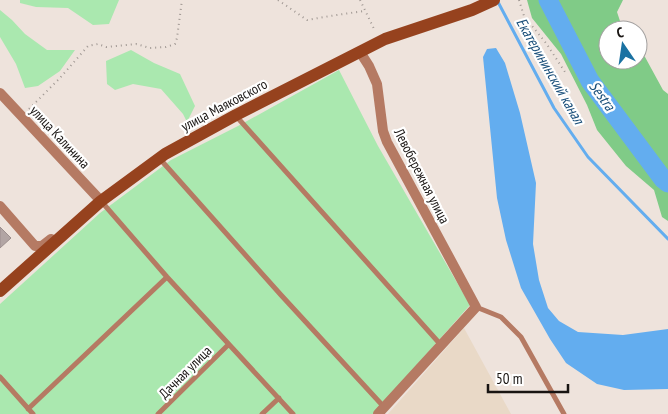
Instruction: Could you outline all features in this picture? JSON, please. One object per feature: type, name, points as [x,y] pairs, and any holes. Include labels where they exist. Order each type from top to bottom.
[{"type":"street","name":"улица Маяковского","points":[[0,292],[100,201],[158,158],[185,142],[380,41],[472,10],[494,0]]},
{"type":"street","name":"Левобережная улица","points":[[360,52],[377,84],[383,131],[387,142],[476,307]]},
{"type":"street","name":"улица Калинина","points":[[0,93],[100,201]]},
{"type":"street","points":[[0,206],[35,246],[42,246],[73,219],[88,212]]},
{"type":"street","points":[[381,410],[476,307]]},
{"type":"lane","points":[[236,115],[441,346]]},
{"type":"lane","points":[[158,158],[381,410]]},
{"type":"lane","points":[[100,201],[228,345],[293,414]]},
{"type":"lane","points":[[28,409],[167,277]]},
{"type":"lane","points":[[476,307],[501,316],[521,337],[564,414]]},
{"type":"lane","name":"Дачная улица","points":[[158,414],[228,345]]},
{"type":"lane","points":[[0,377],[33,414]]},
{"type":"lane","points":[[262,414],[279,398]]},
{"type":"path","points":[[22,116],[59,79],[88,46],[98,44],[106,47],[136,44],[150,48],[166,47],[175,44],[182,0]]},
{"type":"path","points":[[278,0],[307,20],[364,11]]},
{"type":"path","points":[[360,0],[380,41]]},
{"type":"path","points":[[519,0],[524,16],[546,43],[565,72]]},
{"type":"shaded area","points":[[464,328],[511,414],[388,414]]},
{"type":"green space","points":[[20,0],[119,0],[109,24],[93,25],[68,8],[36,7],[20,3]]},
{"type":"green space","points":[[527,0],[623,0],[617,12],[620,20],[598,20],[598,70],[648,70],[648,62],[663,90],[668,94],[668,221],[662,217],[654,190],[626,166],[597,130],[587,105],[561,54],[532,18]]},
{"type":"green space","points":[[0,10],[25,34],[47,50],[75,50],[60,71],[38,86],[25,88],[16,64],[0,37]]},
{"type":"green space","points":[[131,50],[154,63],[180,74],[195,106],[187,122],[183,114],[161,89],[133,84],[115,90],[107,84],[106,61]]},
{"type":"green space","points":[[339,70],[378,146],[470,305],[373,414],[0,414],[0,304],[100,213],[171,160],[238,126]]},
{"type":"water","points":[[496,48],[505,63],[520,113],[536,183],[533,244],[539,280],[548,308],[559,321],[578,332],[623,335],[668,329],[668,389],[624,390],[597,384],[566,363],[521,288],[506,240],[497,198],[483,57],[487,49]]},
{"type":"building","points":[[0,227],[11,238],[0,248]]},
{"type":"waterway","name":"Sestra","points":[[548,0],[590,81],[663,179],[668,183]]},
{"type":"waterway","name":"Екатерининский канал","points":[[498,2],[554,108],[588,157],[668,239]]}]
